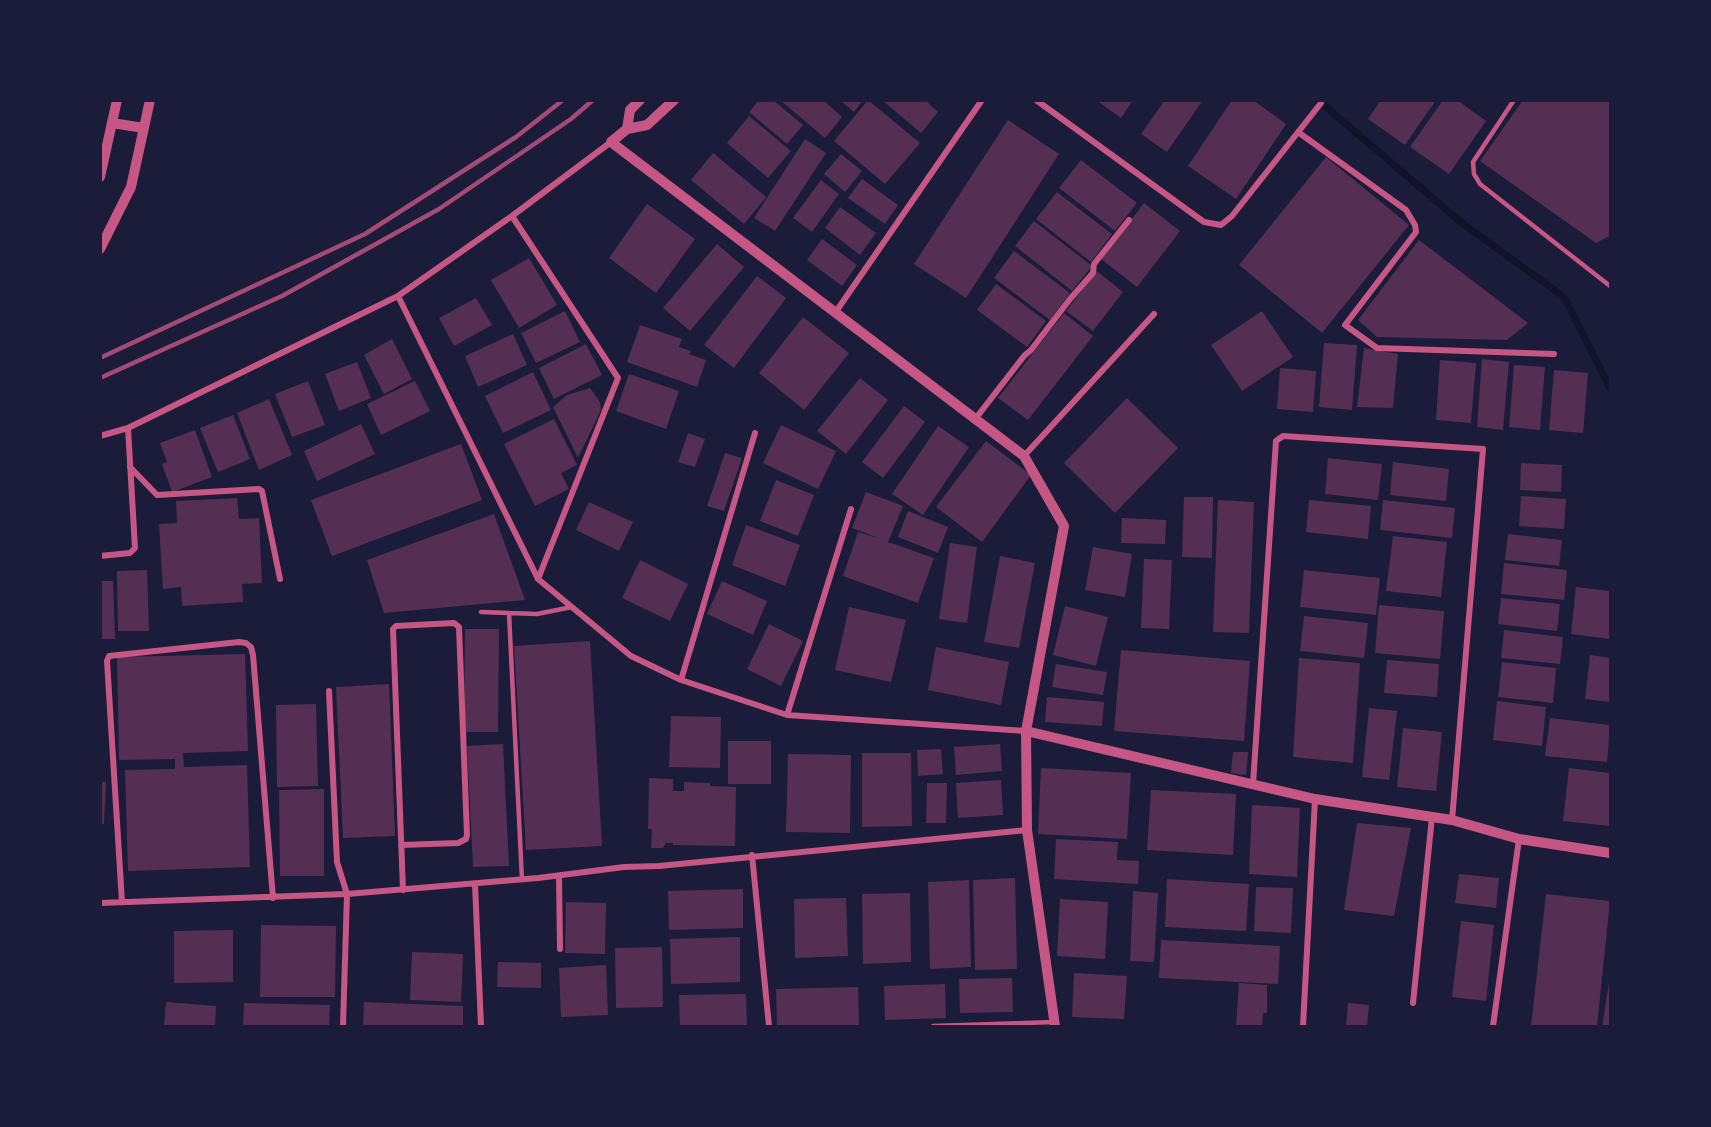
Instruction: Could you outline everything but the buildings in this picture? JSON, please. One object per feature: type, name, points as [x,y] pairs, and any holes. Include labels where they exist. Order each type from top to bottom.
[{"type":"street","points":[[100,177],[117,100]]},
{"type":"street","points":[[100,249],[131,187],[150,100]]},
{"type":"street","points":[[627,129],[630,110],[640,100]]},
{"type":"street","points":[[100,436],[128,429],[398,296],[512,216],[627,129],[647,125],[674,100]]},
{"type":"street","points":[[835,313],[982,100]]},
{"type":"street","points":[[1036,100],[1204,222],[1221,225],[1232,216],[1321,102]]},
{"type":"street","points":[[112,123],[144,128]]},
{"type":"street","points":[[1298,132],[1406,210],[1416,232],[1345,325],[1377,348],[1554,354]]},
{"type":"street","points":[[611,142],[1024,456],[1064,526],[1026,731],[1027,830],[1055,1024]]},
{"type":"street","points":[[512,216],[618,378],[538,579]]},
{"type":"street","points":[[976,418],[1093,273],[1094,264],[1129,220]]},
{"type":"street","points":[[398,296],[538,579],[631,656],[681,680],[787,715],[1026,731],[1315,799],[1452,820],[1519,838],[1611,853]]},
{"type":"street","points":[[1024,456],[1154,314]]},
{"type":"street","points":[[100,556],[130,553],[135,548],[128,429]]},
{"type":"street","points":[[681,680],[755,433]]},
{"type":"street","points":[[1253,784],[1276,441],[1283,436],[1483,449],[1452,820]]},
{"type":"street","points":[[130,467],[157,495],[259,489],[262,491],[280,579]]},
{"type":"street","points":[[787,715],[851,509]]},
{"type":"street","points":[[401,845],[458,843],[466,839],[467,835],[459,627],[454,623],[396,626],[393,629],[401,845],[403,890]]},
{"type":"street","points":[[122,902],[107,661],[109,657],[239,642],[251,647],[253,655],[273,898]]},
{"type":"street","points":[[329,691],[337,862],[347,894],[342,1026]]},
{"type":"street","points":[[1303,1026],[1315,799]]},
{"type":"street","points":[[1413,1003],[1432,817]]},
{"type":"street","points":[[100,903],[273,898],[403,890],[1027,830]]},
{"type":"street","points":[[1493,1026],[1519,838]]},
{"type":"street","points":[[752,855],[769,1026]]},
{"type":"street","points":[[559,876],[560,949]]},
{"type":"street","points":[[475,884],[481,1026]]},
{"type":"lane","points":[[1514,100],[1473,162],[1474,174],[1480,184],[1611,286]]},
{"type":"lane","points":[[481,612],[537,614],[572,607]]},
{"type":"lane","points":[[509,613],[522,880]]},
{"type":"lane","points":[[933,1026],[1055,1024]]},
{"type":"waterway","points":[[1318,100],[1462,223],[1564,297],[1610,388]]},
{"type":"railway","points":[[100,358],[365,234],[516,137],[563,100]]},
{"type":"railway","points":[[100,378],[282,296],[439,209],[571,119],[593,100]]}]
